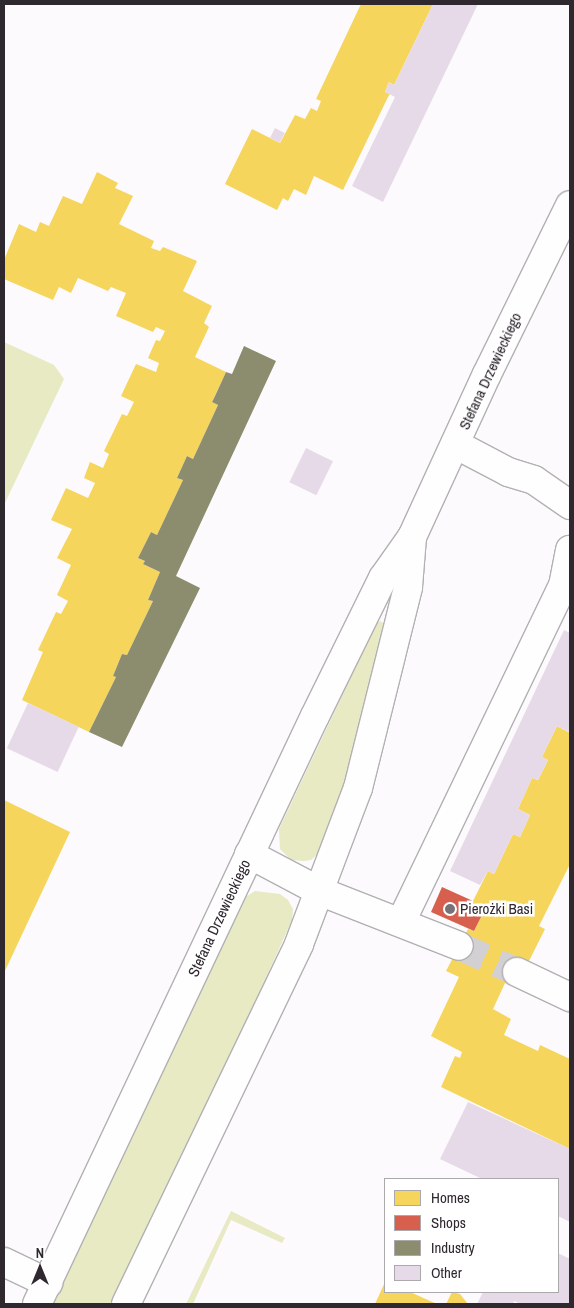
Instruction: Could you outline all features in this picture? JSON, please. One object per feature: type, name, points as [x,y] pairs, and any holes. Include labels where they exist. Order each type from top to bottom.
[{"type":"street","name":"Stefana Drzewieckiego","points":[[43,1294],[249,854],[383,578],[412,537],[487,374],[570,205]]},
{"type":"street","points":[[455,444],[508,472],[534,480],[570,505]]},
{"type":"street","name":"Stefana Drzewieckiego","points":[[126,1304],[299,944],[358,788],[408,587],[412,537]]},
{"type":"street","points":[[401,922],[563,586],[570,550]]},
{"type":"street","points":[[249,854],[319,891],[459,946]]},
{"type":"street","points":[[517,972],[570,997]]},
{"type":"street","points":[[4,1262],[43,1294]]},
{"type":"green space","points":[[4,342],[54,365],[64,379],[4,505]]},
{"type":"green space","points":[[380,621],[386,625],[357,747],[324,848],[311,860],[291,860],[280,849],[279,829],[376,624]]},
{"type":"green space","points":[[255,891],[280,894],[288,900],[293,909],[292,920],[247,1020],[110,1304],[51,1304],[244,898]]},
{"type":"green space","points":[[231,1211],[285,1238],[282,1243],[231,1220],[193,1304],[186,1304]]},
{"type":"building: Homes","points":[[361,4],[433,4],[394,85],[389,82],[385,92],[390,94],[343,190],[314,176],[306,195],[294,189],[288,201],[283,198],[277,210],[225,184],[252,129],[280,143],[295,115],[305,119],[311,108],[317,111],[321,101],[316,99]]},
{"type":"building: Homes","points":[[97,172],[118,183],[115,188],[133,196],[119,224],[154,241],[151,248],[160,251],[163,247],[197,261],[183,291],[212,306],[204,323],[209,327],[195,357],[226,372],[212,402],[218,405],[193,459],[187,456],[177,478],[183,480],[157,535],[151,532],[138,558],[145,561],[143,564],[160,572],[148,600],[153,601],[127,655],[122,654],[113,676],[116,677],[89,732],[22,700],[43,652],[38,650],[56,612],[61,614],[68,601],[57,595],[71,565],[57,558],[72,529],[51,520],[66,488],[88,498],[95,483],[84,478],[90,462],[103,468],[109,454],[104,451],[122,414],[127,416],[134,402],[121,396],[136,364],[156,372],[159,363],[148,358],[156,340],[160,341],[165,331],[156,327],[153,332],[116,316],[126,293],[111,287],[108,291],[78,278],[71,293],[59,287],[53,300],[4,279],[4,260],[19,224],[36,232],[40,222],[49,226],[63,196],[82,204]]},
{"type":"building: Homes","points":[[557,726],[570,733],[570,864],[539,926],[545,929],[528,963],[523,961],[510,985],[505,983],[493,1009],[511,1019],[504,1035],[538,1051],[540,1045],[570,1059],[570,1149],[441,1087],[455,1056],[460,1058],[462,1052],[431,1036],[459,977],[446,971],[468,929],[474,931],[484,911],[471,905],[488,871],[494,874],[513,834],[520,837],[530,815],[518,809],[532,778],[538,780],[548,760],[542,757]]},
{"type":"building: Homes","points":[[4,800],[70,832],[4,973]]},
{"type":"building: Homes","points":[[384,1284],[384,1293],[412,1293],[437,1304],[375,1304]]},
{"type":"building: Homes","points":[[452,1293],[456,1293],[460,1294],[468,1304],[446,1304]]},
{"type":"building: Shops","points":[[442,887],[473,901],[471,905],[484,911],[474,931],[431,912]]},
{"type":"building: Industry","points":[[244,346],[276,361],[176,576],[200,588],[122,747],[89,732],[116,677],[113,676],[122,654],[127,655],[153,601],[148,600],[160,572],[143,564],[145,561],[138,558],[151,532],[157,535],[183,480],[177,478],[187,456],[193,459],[218,405],[212,402],[226,372],[232,374]]},
{"type":"building: Other","points":[[433,4],[478,4],[383,202],[352,186],[395,97],[385,92],[389,82],[394,85]]},
{"type":"building: Other","points":[[275,128],[285,133],[280,143],[270,138]]},
{"type":"building: Other","points":[[306,448],[333,461],[316,495],[289,482]]},
{"type":"building: Other","points":[[564,630],[570,633],[570,730],[569,732],[557,726],[542,757],[548,760],[538,780],[532,778],[518,809],[530,815],[520,837],[513,834],[494,874],[488,871],[480,885],[450,871]]},
{"type":"building: Other","points":[[28,703],[79,727],[58,772],[7,748]]},
{"type":"building: Other","points":[[468,1102],[570,1149],[570,1222],[559,1216],[559,1178],[480,1178],[440,1159]]},
{"type":"building: Other","points":[[559,1254],[570,1259],[570,1304],[521,1304],[514,1301],[513,1304],[477,1304],[482,1293],[559,1293]]},
{"type":"tunnel","points":[[459,946],[517,972]]},
{"type":"place","name":"Pierożki Basi","points":[[450,909]]}]
